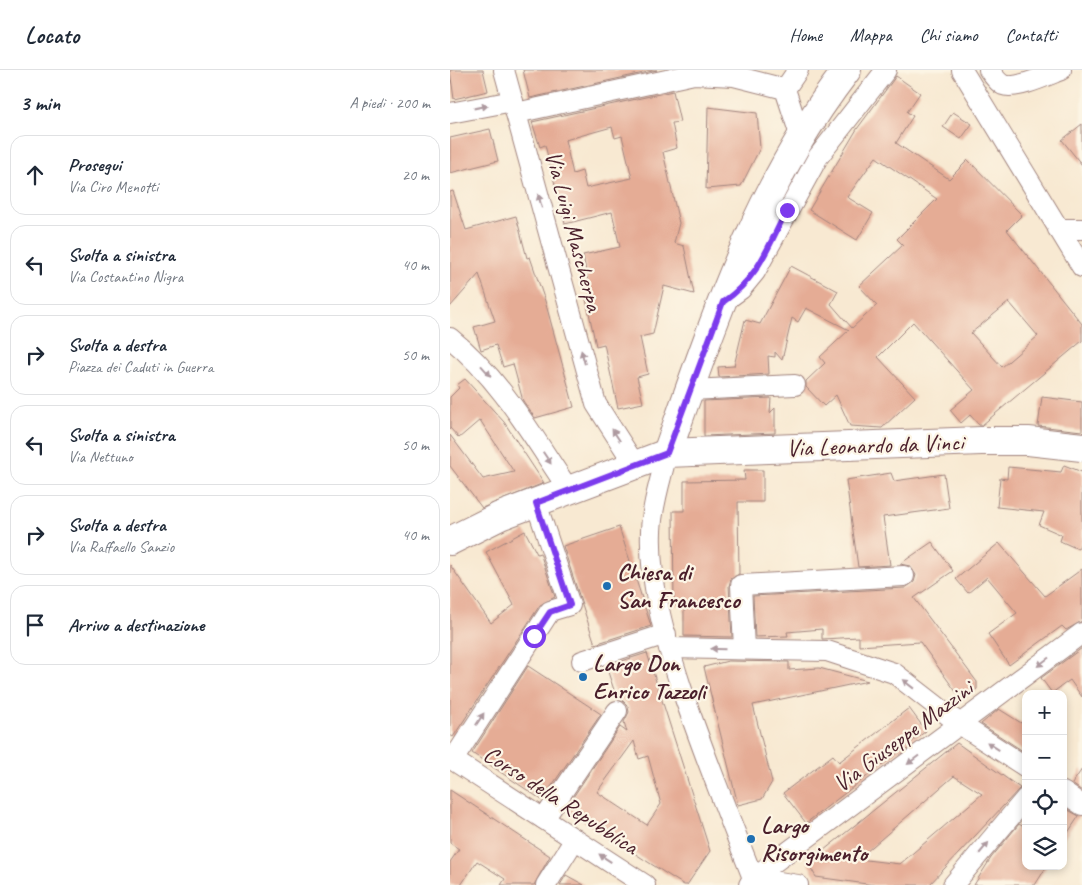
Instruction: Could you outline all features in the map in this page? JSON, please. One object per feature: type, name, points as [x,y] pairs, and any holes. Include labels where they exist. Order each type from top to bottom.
[{"type":"street","name":"Via Luigi Mascherpa","points":[[504,70],[596,404],[635,465]]},
{"type":"street","points":[[785,89],[798,70]]},
{"type":"street","points":[[798,885],[751,882],[698,738],[667,641],[657,593],[651,534],[654,508],[667,453],[723,302],[760,210],[800,135],[847,70]]},
{"type":"street","points":[[723,302],[741,289],[755,272],[818,157],[886,70]]},
{"type":"street","points":[[962,70],[1082,267]]},
{"type":"street","points":[[989,70],[1000,83],[1009,86],[1021,84],[1061,70]]},
{"type":"street","points":[[450,113],[514,107],[682,75],[741,74],[785,89]]},
{"type":"street","points":[[785,89],[800,135]]},
{"type":"street","points":[[1058,229],[1082,229]]},
{"type":"street","points":[[450,338],[489,375],[569,490]]},
{"type":"street","points":[[690,390],[795,385]]},
{"type":"street","name":"Via Leonardo da Vinci","points":[[450,542],[488,521],[667,453],[981,441],[1028,441],[1082,447]]},
{"type":"street","points":[[452,759],[550,612],[570,605],[536,503]]},
{"type":"street","points":[[744,649],[741,584],[904,576]]},
{"type":"street","name":"Via Giuseppe Mazzini","points":[[751,882],[1082,633]]},
{"type":"street","points":[[582,660],[667,641],[744,649],[826,651],[894,673],[961,724],[1022,764]]},
{"type":"street","points":[[544,819],[617,711]]},
{"type":"street","name":"Corso della Repubblica","points":[[452,759],[642,884]]},
{"type":"street","points":[[1067,795],[1082,805]]},
{"type":"street","points":[[953,885],[1022,803]]},
{"type":"street","points":[[546,885],[575,839]]},
{"type":"building","points":[[450,70],[483,70],[488,91],[454,99]]},
{"type":"building","points":[[523,70],[657,70],[530,98]]},
{"type":"building","points":[[896,76],[920,93],[907,112],[913,116],[896,143],[949,179],[968,160],[1022,215],[1007,230],[1082,324],[1082,341],[982,425],[979,425],[970,415],[961,423],[950,410],[974,390],[913,322],[878,357],[915,397],[882,428],[850,426],[836,395],[824,406],[806,387],[806,381],[825,363],[820,357],[849,330],[806,308],[798,322],[792,318],[782,360],[775,352],[775,357],[768,356],[769,374],[719,377],[718,367],[734,366],[745,320],[760,324],[791,266],[838,291],[831,304],[852,328],[877,305],[859,286],[903,245],[897,239],[937,199],[876,157],[847,197],[873,213],[857,240],[809,210],[857,129]],"holes":[[[1009,302],[1038,336],[1002,367],[971,333]]]},
{"type":"building","points":[[673,91],[680,122],[672,123],[677,148],[663,152],[679,223],[674,243],[684,246],[694,294],[664,286],[653,334],[640,337],[648,374],[637,377],[643,403],[618,408],[604,344],[596,346],[586,299],[591,298],[583,255],[620,247],[612,212],[565,224],[545,145],[540,147],[532,122]],"holes":[[[612,127],[615,138],[622,136],[632,178],[586,188],[582,171],[573,174],[565,140]]]},
{"type":"building","points":[[708,107],[757,113],[760,148],[741,186],[706,189]]},
{"type":"building","points":[[953,112],[972,124],[961,139],[943,127]]},
{"type":"building","points":[[1082,124],[1082,165],[1062,140]]},
{"type":"building","points":[[490,129],[498,161],[450,173],[450,138]]},
{"type":"building","points":[[453,191],[466,230],[516,216],[527,258],[530,257],[545,301],[574,407],[535,418],[523,401],[513,364],[503,367],[496,345],[481,350],[474,327],[495,321],[479,274],[450,307],[450,192]]},
{"type":"building","points":[[465,379],[504,422],[544,483],[482,508],[450,466],[450,435],[483,479],[514,472],[480,420],[459,438],[450,428],[450,397],[459,388],[457,385]]},
{"type":"building","points":[[1042,397],[1082,402],[1082,431],[1038,426]]},
{"type":"building","points":[[771,398],[770,413],[775,408],[775,433],[704,436],[704,401]]},
{"type":"building","points":[[1064,465],[1082,472],[1082,540],[1078,549],[1060,541],[1062,535],[1039,525],[1044,512],[997,507],[1000,478],[1007,479],[1008,467],[1061,472]]},
{"type":"building","points":[[744,470],[763,470],[763,502],[738,502],[739,574],[731,579],[729,586],[732,637],[684,636],[684,605],[674,605],[673,511],[684,511],[684,481],[745,480]]},
{"type":"building","points":[[891,473],[894,481],[944,474],[949,508],[883,517],[890,565],[858,567],[846,480]]},
{"type":"building","name":"Chiesa di San Francesco","points":[[619,527],[651,626],[595,644],[563,546]]},
{"type":"building","points":[[525,531],[537,554],[540,553],[555,597],[540,605],[453,737],[450,735],[450,565],[491,623],[514,605],[486,552]]},
{"type":"building","points":[[932,542],[953,571],[914,598],[977,682],[977,689],[962,700],[920,642],[859,646],[859,637],[822,639],[822,629],[787,632],[788,636],[755,637],[753,596],[905,588],[914,582],[916,575],[910,566],[900,564]]},
{"type":"building","points":[[999,543],[1045,596],[1082,569],[1082,621],[1066,630],[1062,626],[1009,665],[988,634],[1017,613],[987,577],[968,593],[956,579]]},
{"type":"building","points":[[1082,648],[1082,697],[1070,680],[1056,690],[1050,690],[1041,678]]},
{"type":"building","points":[[647,653],[710,851],[687,885],[684,885],[565,809],[620,727],[627,732],[624,722],[629,712],[628,706],[623,701],[617,699],[606,666]],"holes":[[[634,741],[639,759],[648,756],[661,804],[647,825],[597,792]]]},
{"type":"building","points":[[728,661],[789,662],[789,670],[819,668],[868,681],[753,705],[772,782],[762,799],[738,805],[704,667]]},
{"type":"building","points":[[528,666],[601,714],[542,800],[472,753]]},
{"type":"building","points":[[909,708],[926,731],[806,823],[783,793],[833,755],[839,762]]},
{"type":"building","points":[[999,709],[1022,723],[1022,750],[981,724]]},
{"type":"building","points":[[957,743],[1020,788],[929,885],[874,885],[816,877],[808,863]],"holes":[[[954,776],[982,794],[900,864],[858,859]]]},
{"type":"building","points":[[1082,769],[1082,791],[1072,784]]},
{"type":"building","points":[[450,790],[550,856],[534,885],[501,885],[505,879],[477,861],[461,885],[450,885],[450,862],[459,849],[450,843]]},
{"type":"building","points":[[1067,809],[1079,816],[1067,834]]},
{"type":"building","points":[[1019,824],[1022,826],[1022,870],[1044,870],[1035,885],[974,885],[991,858]]},
{"type":"building","points":[[566,875],[584,885],[560,885]]},
{"type":"place","name":"Chiesa di San Francesco","points":[[607,586]]},
{"type":"place","name":"Largo Don Enrico Tazzoli","points":[[583,677]]},
{"type":"place","name":"Largo Risorgimento","points":[[751,839]]},
{"type":"route","points":[[534,636],[550,612],[570,605],[536,503],[667,453],[711,329],[723,302],[741,289],[751,278],[787,210]]}]
